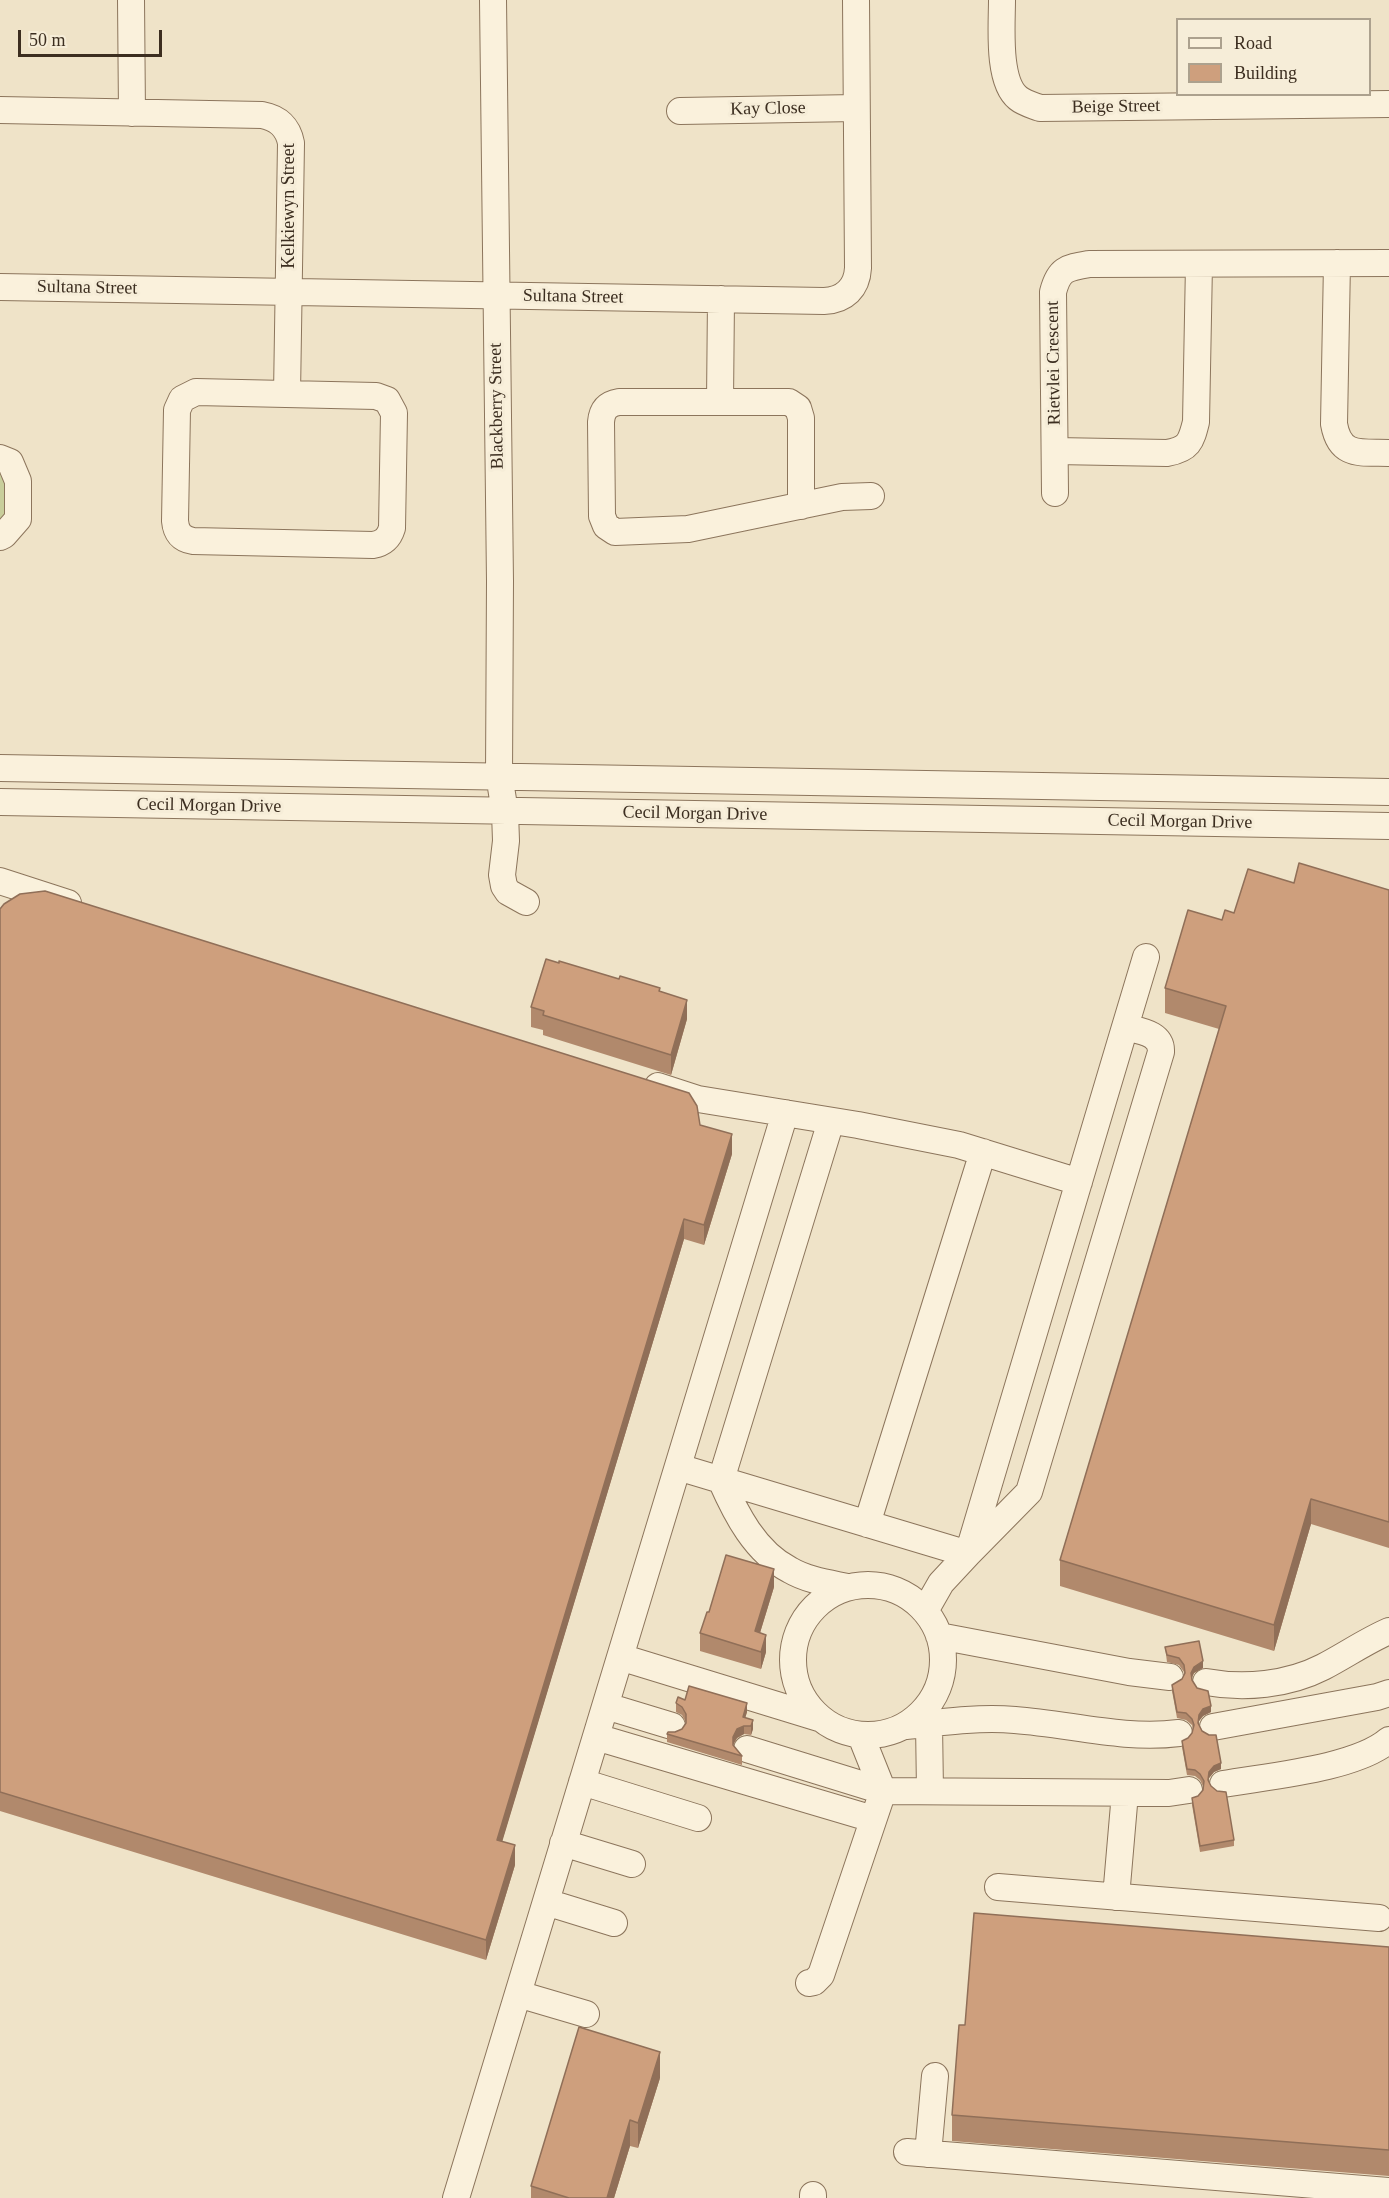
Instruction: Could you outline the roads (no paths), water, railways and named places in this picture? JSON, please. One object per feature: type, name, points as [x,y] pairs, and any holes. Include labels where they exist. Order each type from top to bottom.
[{"type":"street","points":[[131,0],[132,113]]},
{"type":"street","name":"Blackberry Street","points":[[493,0],[500,581],[499,775],[505,812],[506,841],[502,875],[504,886],[514,896],[526,902]]},
{"type":"street","name":"Sultana Street","points":[[0,287],[833,301],[848,293],[854,286],[858,267],[856,0]]},
{"type":"street","name":"Beige Street","points":[[1002,0],[1003,57],[1011,90],[1017,98],[1040,108],[1389,104]]},
{"type":"street","name":"Kay Close","points":[[680,111],[856,108]]},
{"type":"street","name":"Kelkiewyn Street","points":[[0,110],[262,115],[275,119],[285,128],[291,143],[287,394]]},
{"type":"street","points":[[1337,262],[1334,424],[1336,437],[1342,447],[1353,452],[1389,453]]},
{"type":"street","name":"Rietvlei Crescent","points":[[1055,493],[1053,292],[1061,272],[1068,268],[1089,264],[1389,262]]},
{"type":"street","name":"Rietvlei Crescent","points":[[1056,451],[1167,453],[1181,450],[1192,439],[1196,422],[1199,264]]},
{"type":"street","points":[[720,401],[721,299]]},
{"type":"street","points":[[196,392],[287,394],[382,396],[390,403],[394,413],[390,535],[385,541],[373,545],[193,541],[184,538],[177,531],[175,521],[177,410],[182,399],[196,392]]},
{"type":"street","points":[[801,506],[801,418],[798,408],[784,400],[619,402],[607,406],[603,411],[601,422],[602,516],[610,530],[620,533],[688,529],[801,506],[842,497],[871,496]]},
{"type":"street","points":[[0,458],[10,462],[18,481],[18,519],[0,537]]},
{"type":"street","name":"Cecil Morgan Drive","points":[[0,768],[1389,792]]},
{"type":"street","name":"Cecil Morgan Drive","points":[[0,802],[1389,826]]},
{"type":"street","points":[[0,881],[91,910]]},
{"type":"street","points":[[968,1554],[1146,957]]},
{"type":"street","points":[[925,1611],[941,1583],[1029,1492],[1161,1052],[1156,1038],[1125,1027]]},
{"type":"street","points":[[634,1079],[698,1099],[959,1145],[1078,1182]]},
{"type":"street","points":[[456,2198],[785,1113]]},
{"type":"street","points":[[831,1121],[721,1480],[732,1505],[753,1539],[770,1556],[789,1570],[805,1577],[847,1587]]},
{"type":"street","points":[[867,1524],[983,1152]]},
{"type":"street","points":[[678,1467],[968,1554]]},
{"type":"street","points":[[819,1718],[805,1703],[796,1684],[793,1665],[794,1644],[801,1625],[813,1608],[829,1596],[847,1587],[864,1585],[881,1586],[898,1591],[912,1599],[925,1611],[939,1636],[944,1656],[942,1677],[934,1697],[922,1713],[917,1725],[930,1791]]},
{"type":"street","points":[[1206,1682],[1238,1686],[1272,1683],[1322,1668],[1389,1631]]},
{"type":"street","points":[[939,1636],[1130,1672],[1170,1677]]},
{"type":"street","points":[[620,1657],[819,1718],[846,1733],[861,1736],[892,1733],[917,1725],[974,1719],[1016,1720],[1094,1732],[1144,1735],[1179,1733]]},
{"type":"street","points":[[1213,1727],[1389,1693]]},
{"type":"street","points":[[606,1706],[672,1726]]},
{"type":"street","points":[[809,1983],[814,1982],[821,1975],[883,1791],[861,1736]]},
{"type":"street","points":[[596,1737],[873,1819]]},
{"type":"street","points":[[1223,1784],[1336,1764],[1365,1754],[1389,1740]]},
{"type":"street","points":[[747,1749],[883,1791],[1169,1793],[1189,1790]]},
{"type":"street","points":[[582,1782],[698,1818]]},
{"type":"street","points":[[1116,1897],[1125,1793]]},
{"type":"street","points":[[563,1843],[632,1864]]},
{"type":"street","points":[[998,1887],[1379,1918]]},
{"type":"street","points":[[546,1902],[614,1923]]},
{"type":"street","points":[[518,1994],[586,2014]]},
{"type":"street","points":[[935,2076],[917,2153],[1389,2191]]}]
